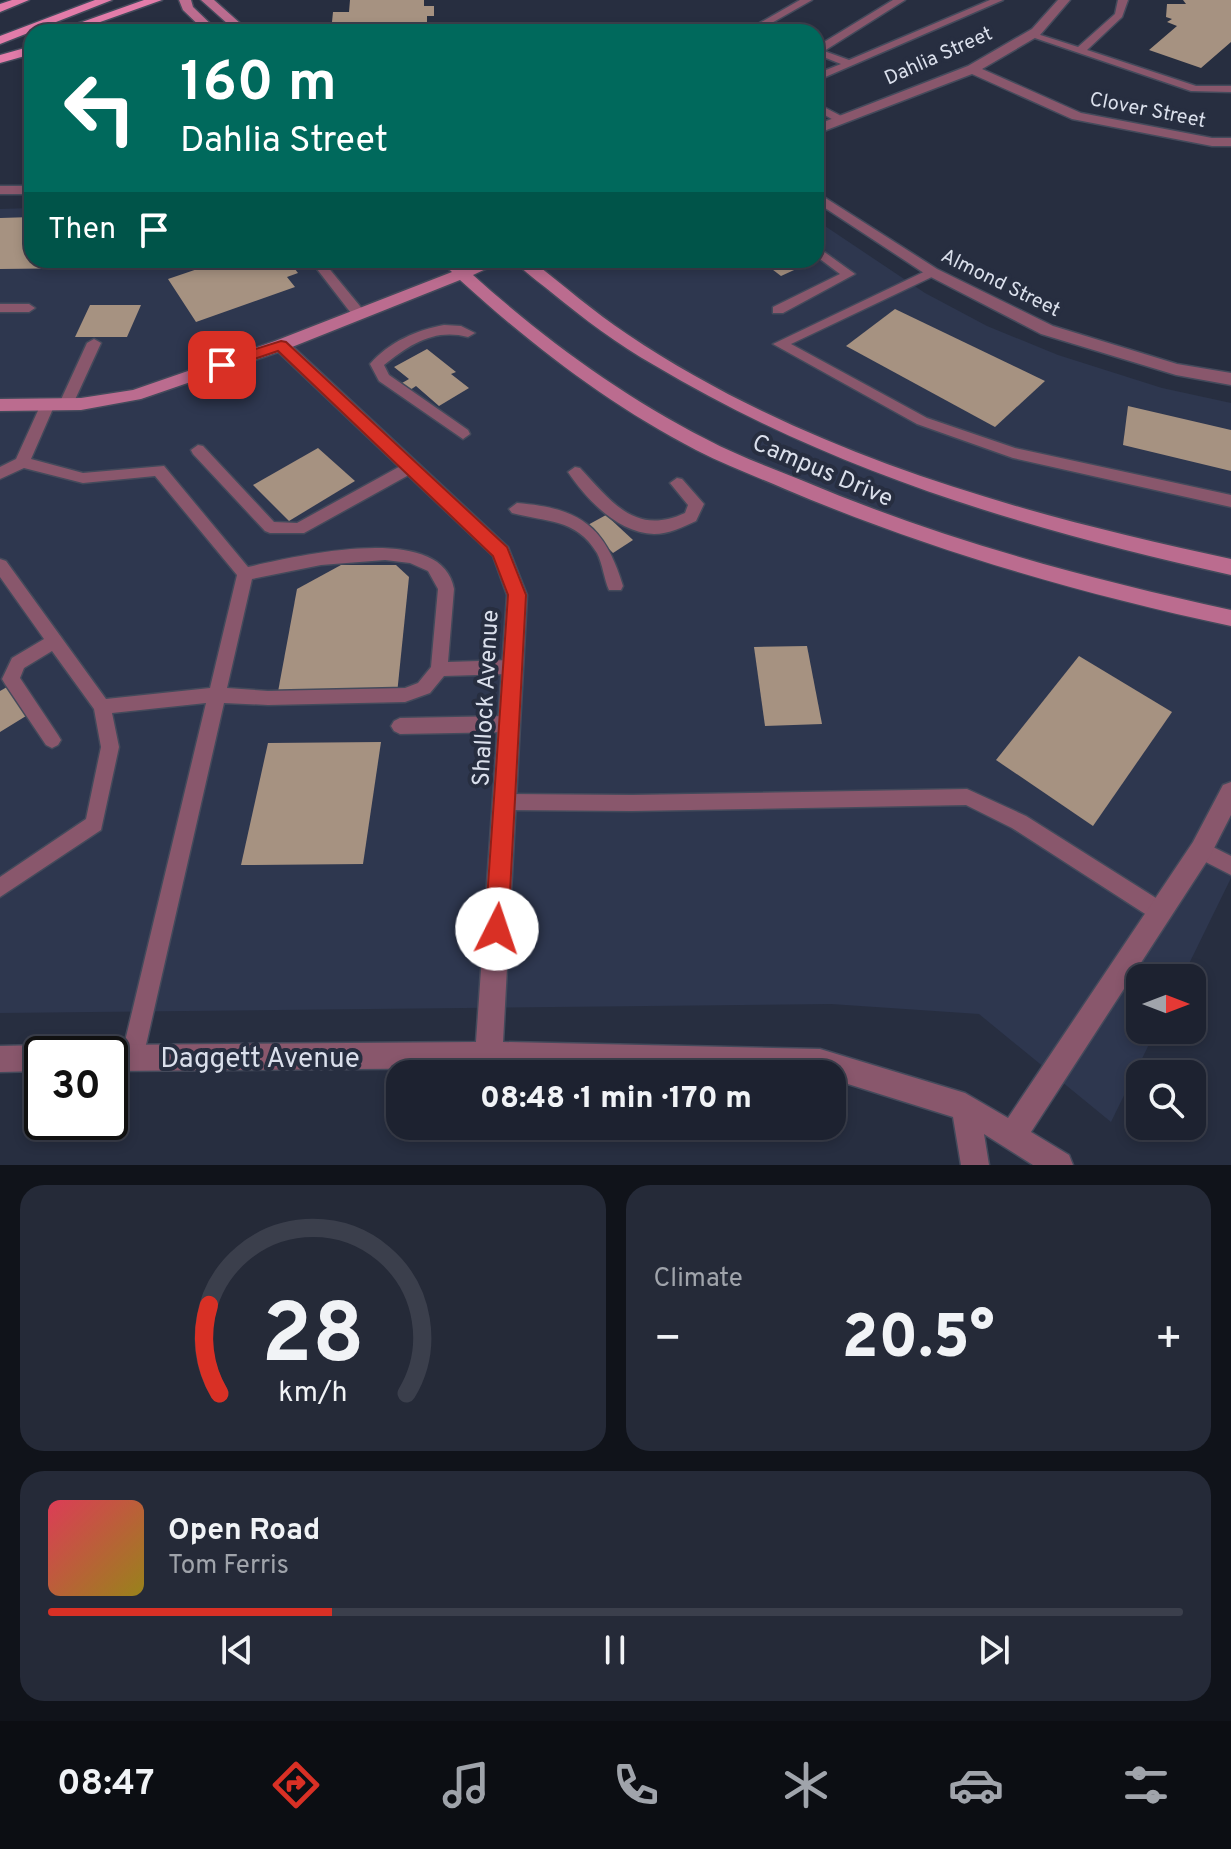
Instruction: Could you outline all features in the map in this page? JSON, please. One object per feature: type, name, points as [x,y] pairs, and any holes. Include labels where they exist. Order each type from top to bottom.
[{"type":"main road","points":[[0,8],[23,0]]},
{"type":"main road","points":[[42,24],[106,0]]},
{"type":"main road","points":[[84,24],[156,0]]},
{"type":"main road","points":[[0,40],[24,31]]},
{"type":"main road","points":[[0,52],[24,44]]},
{"type":"main road","points":[[0,59],[24,52]]},
{"type":"street","points":[[185,0],[187,8],[204,24]]},
{"type":"street","points":[[207,0],[235,24]]},
{"type":"street","name":"Dahlia Street","points":[[824,127],[972,69],[1031,35],[1064,0]]},
{"type":"street","name":"Clover Street","points":[[972,69],[1077,116],[1212,142],[1231,142]]},
{"type":"street","points":[[0,190],[24,190]]},
{"type":"street","name":"Almond Street","points":[[824,201],[932,272],[1047,330],[1176,369],[1231,379]]},
{"type":"street","name":"Campus Drive","points":[[456,268],[589,374],[692,440],[858,514],[1008,563],[1133,598],[1231,618]]},
{"type":"street","points":[[0,405],[57,404],[135,395],[281,345],[477,268]]},
{"type":"street","name":"Campus Drive","points":[[532,268],[636,347],[730,402],[852,456],[982,505],[1134,547],[1231,567]]},
{"type":"street","name":"Shallock Avenue","points":[[281,345],[501,552],[517,595],[489,1055]]},
{"type":"street","points":[[1012,1136],[1201,850],[1231,792]]},
{"type":"street","name":"Daggett Avenue","points":[[128,1058],[489,1055],[820,1062],[965,1107],[1059,1165]]},
{"type":"street","points":[[0,1059],[24,1058]]},
{"type":"street","points":[[965,1107],[975,1165]]},
{"type":"lane","points":[[764,24],[807,0]]},
{"type":"lane","points":[[824,46],[900,0]]},
{"type":"lane","points":[[824,75],[998,0]]},
{"type":"lane","points":[[1080,51],[1119,15],[1123,0]]},
{"type":"lane","points":[[1031,35],[1195,89],[1231,89]]},
{"type":"lane","points":[[824,54],[850,64]]},
{"type":"lane","points":[[824,110],[841,120]]},
{"type":"lane","points":[[778,310],[849,274],[824,256]]},
{"type":"lane","points":[[322,268],[359,314]]},
{"type":"lane","points":[[932,272],[780,344],[935,426],[1013,453],[1231,501]]},
{"type":"lane","points":[[0,308],[29,308]]},
{"type":"lane","points":[[463,434],[384,378],[377,364],[392,351],[439,328],[454,326],[468,333]]},
{"type":"lane","points":[[0,474],[22,462],[94,343]]},
{"type":"lane","points":[[198,450],[270,527],[299,529],[411,467]]},
{"type":"lane","points":[[22,462],[83,478],[159,470],[245,574]]},
{"type":"lane","points":[[575,472],[604,503],[627,521],[651,530],[671,529],[691,517],[696,504],[677,483]]},
{"type":"lane","points":[[517,509],[546,510],[575,524],[602,549],[615,586]]},
{"type":"lane","points":[[102,707],[217,695],[268,698],[405,695],[424,688],[439,669],[446,584],[437,568],[416,558],[375,553],[296,563],[245,574]]},
{"type":"lane","points":[[0,565],[102,707],[110,747],[94,824],[0,888]]},
{"type":"lane","points":[[127,1036],[217,695],[245,574]]},
{"type":"lane","points":[[52,740],[11,679],[18,663],[54,641]]},
{"type":"lane","points":[[439,669],[513,667]]},
{"type":"lane","points":[[400,726],[509,724]]},
{"type":"lane","points":[[505,802],[967,797],[1019,822],[1160,912]]},
{"type":"lane","points":[[1201,850],[1231,866]]},
{"type":"shaded area","points":[[24,208],[24,268],[824,268],[824,225],[925,293],[987,326],[1058,355],[1162,388],[1231,403],[1231,878],[1189,964],[1126,964],[1126,1044],[1149,1044],[1141,1060],[1126,1060],[1126,1091],[1111,1122],[979,1014],[831,1004],[0,1013],[0,209]]},
{"type":"building","points":[[350,0],[424,0],[424,6],[434,6],[434,16],[427,16],[429,24],[332,24],[333,12],[349,12]]},
{"type":"building","points":[[1183,0],[1231,0],[1231,42],[1201,68],[1149,50],[1177,26],[1167,22],[1172,19],[1166,17],[1167,4],[1186,4]]},
{"type":"building","points":[[24,217],[24,268],[86,268],[0,269],[0,218]]},
{"type":"building","points":[[200,268],[294,268],[298,273],[287,277],[295,287],[196,322],[168,279]]},
{"type":"building","points":[[770,268],[798,268],[781,276]]},
{"type":"building","points":[[90,305],[141,305],[127,337],[75,337]]},
{"type":"building","points":[[895,309],[1045,381],[995,427],[846,346]]},
{"type":"building","points":[[427,349],[456,372],[451,374],[469,388],[439,406],[416,386],[410,390],[402,383],[409,379],[394,367]]},
{"type":"building","points":[[1128,406],[1231,430],[1231,471],[1123,445]]},
{"type":"building","points":[[318,448],[355,481],[289,521],[253,485]]},
{"type":"building","points":[[606,515],[633,540],[613,553],[586,526]]},
{"type":"building","points":[[341,565],[396,565],[409,577],[397,694],[277,697],[297,589]]},
{"type":"building","points":[[807,646],[822,724],[765,726],[754,647]]},
{"type":"building","points":[[1079,656],[1172,712],[1093,826],[996,760]]},
{"type":"building","points":[[7,687],[26,716],[0,732],[0,691]]},
{"type":"building","points":[[381,742],[363,864],[241,865],[268,743]]},
{"type":"route","points":[[222,365],[281,345],[501,552],[517,595],[497,929]]}]
